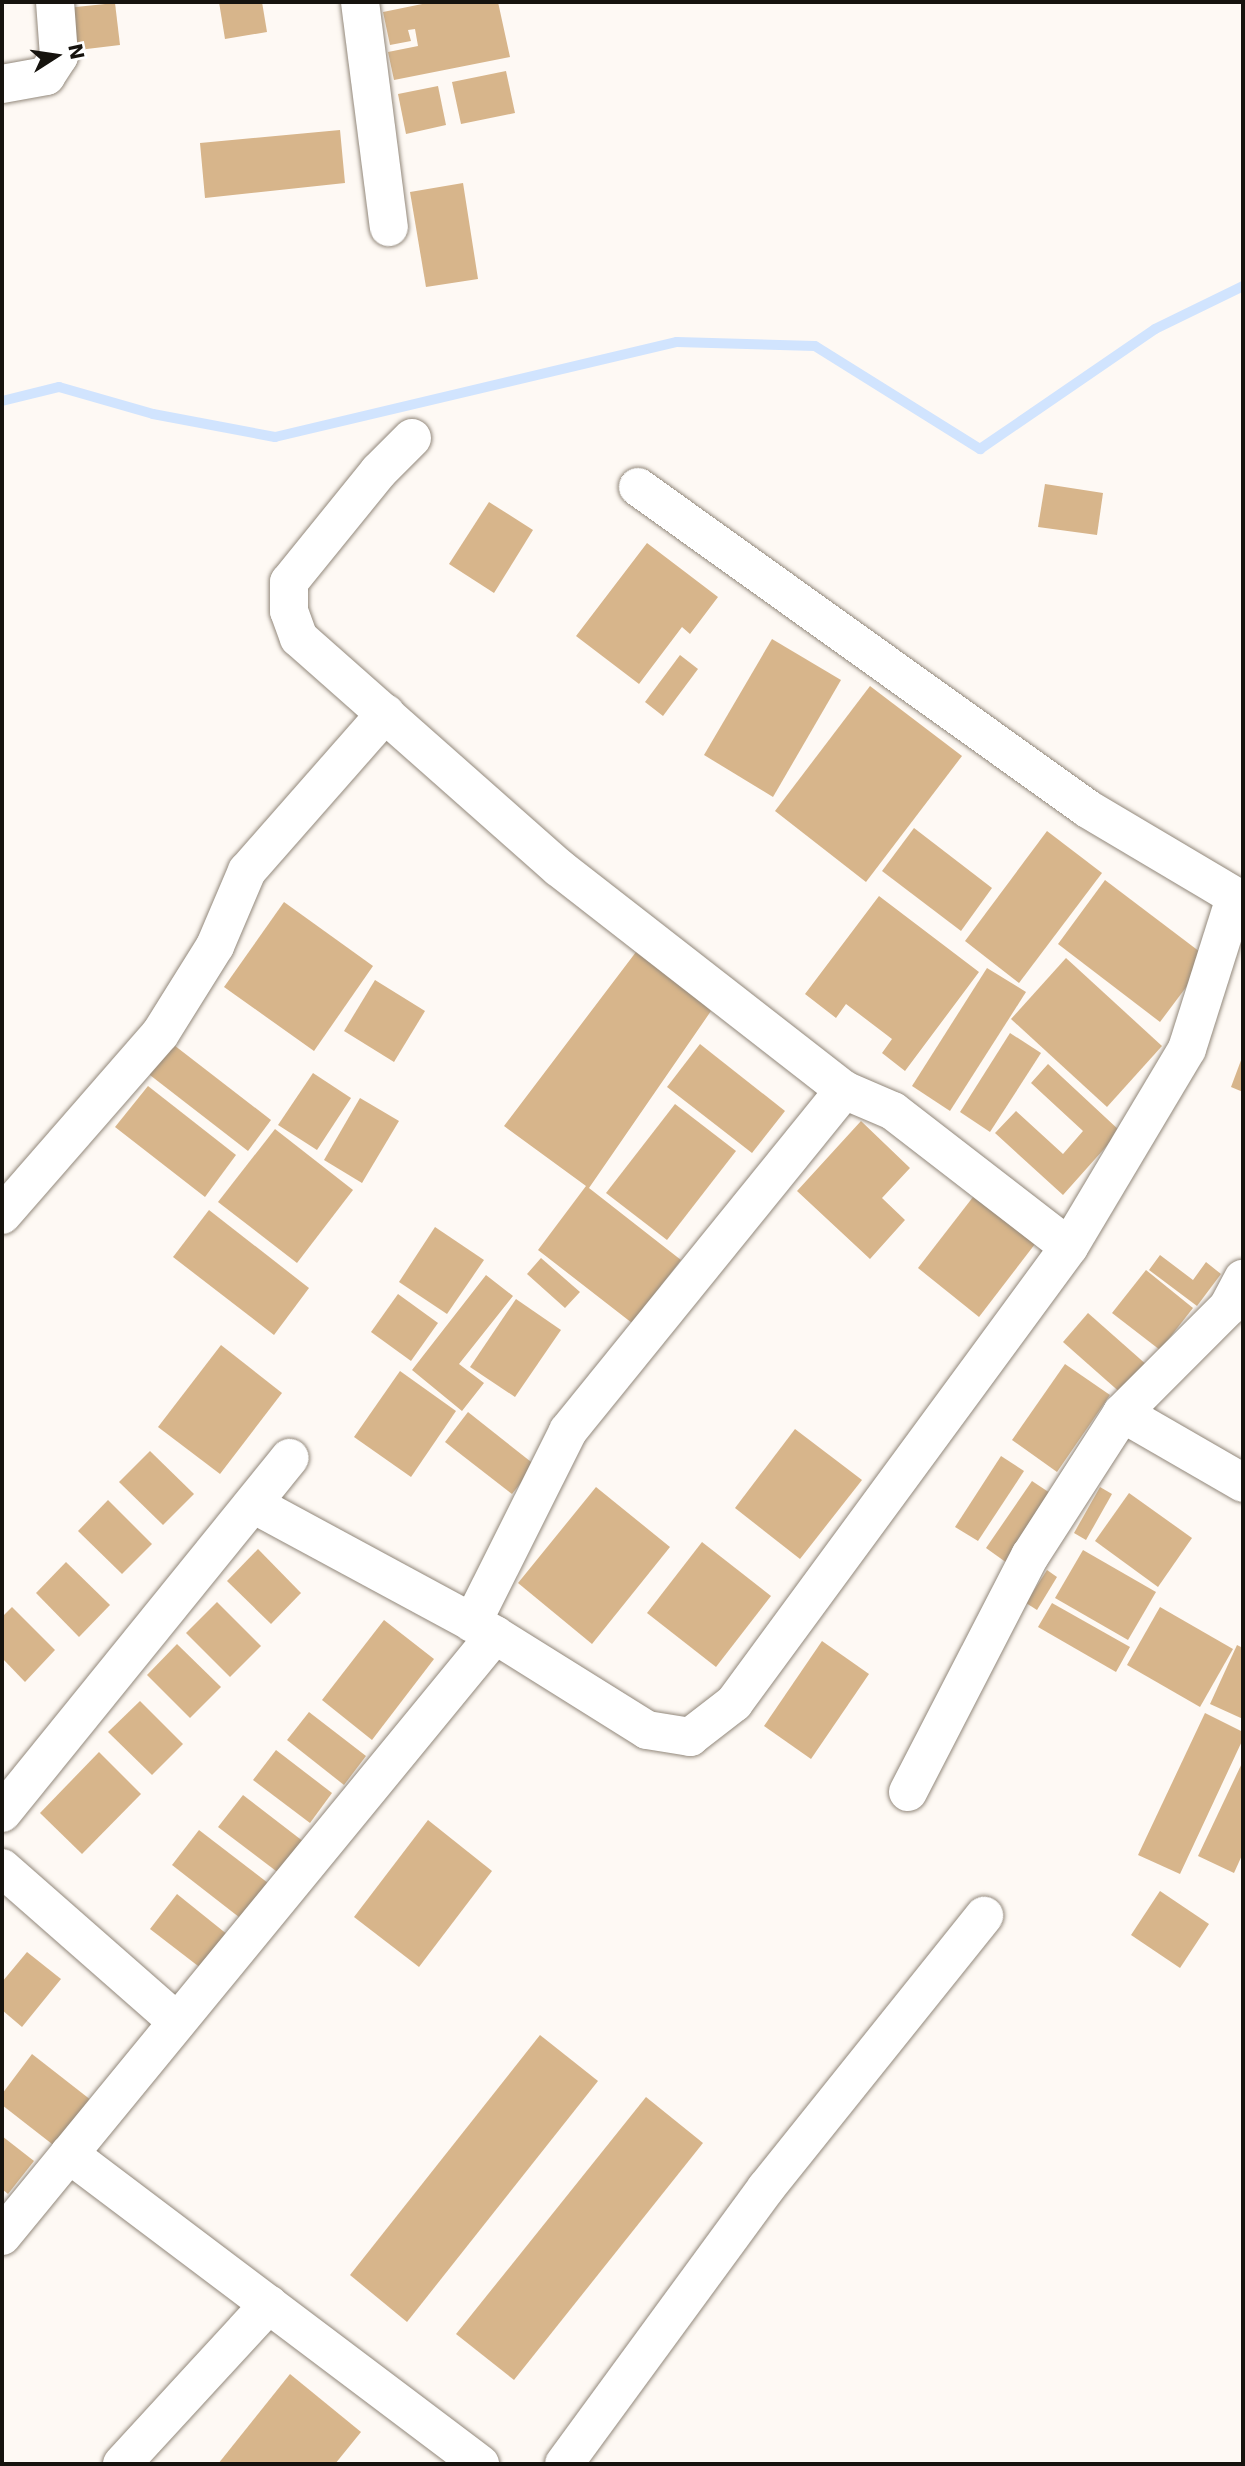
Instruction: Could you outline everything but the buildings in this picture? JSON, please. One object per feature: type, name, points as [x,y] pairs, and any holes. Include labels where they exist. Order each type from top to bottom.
[{"type":"street","points":[[2,84],[46,76],[59,56],[55,2]]},
{"type":"street","points":[[360,2],[389,227]]},
{"type":"street","points":[[412,438],[379,471],[289,582],[289,611],[299,638],[559,868],[844,1090],[893,1111],[1069,1247]]},
{"type":"street","points":[[255,1505],[484,1629],[647,1730],[690,1737],[734,1703],[1069,1247],[1187,1049],[1239,900],[1088,809],[638,487]]},
{"type":"street","points":[[2,1215],[160,1034],[215,946],[247,871],[386,713]]},
{"type":"street","points":[[2,2236],[177,2022],[484,1629],[568,1431],[844,1090]]},
{"type":"street","points":[[908,1792],[1030,1556],[1122,1413],[1228,1307],[1243,1279]]},
{"type":"street","points":[[1122,1413],[1243,1483]]},
{"type":"street","points":[[2,1813],[255,1505],[289,1458]]},
{"type":"street","points":[[2,1868],[177,2022]]},
{"type":"street","points":[[564,2464],[766,2188],[984,1916]]},
{"type":"street","points":[[69,2154],[480,2464]]},
{"type":"street","points":[[122,2464],[269,2304]]},
{"type":"waterway","points":[[2,401],[59,387],[153,414],[275,437],[677,342],[815,346],[980,449],[1155,329],[1243,286]]}]
